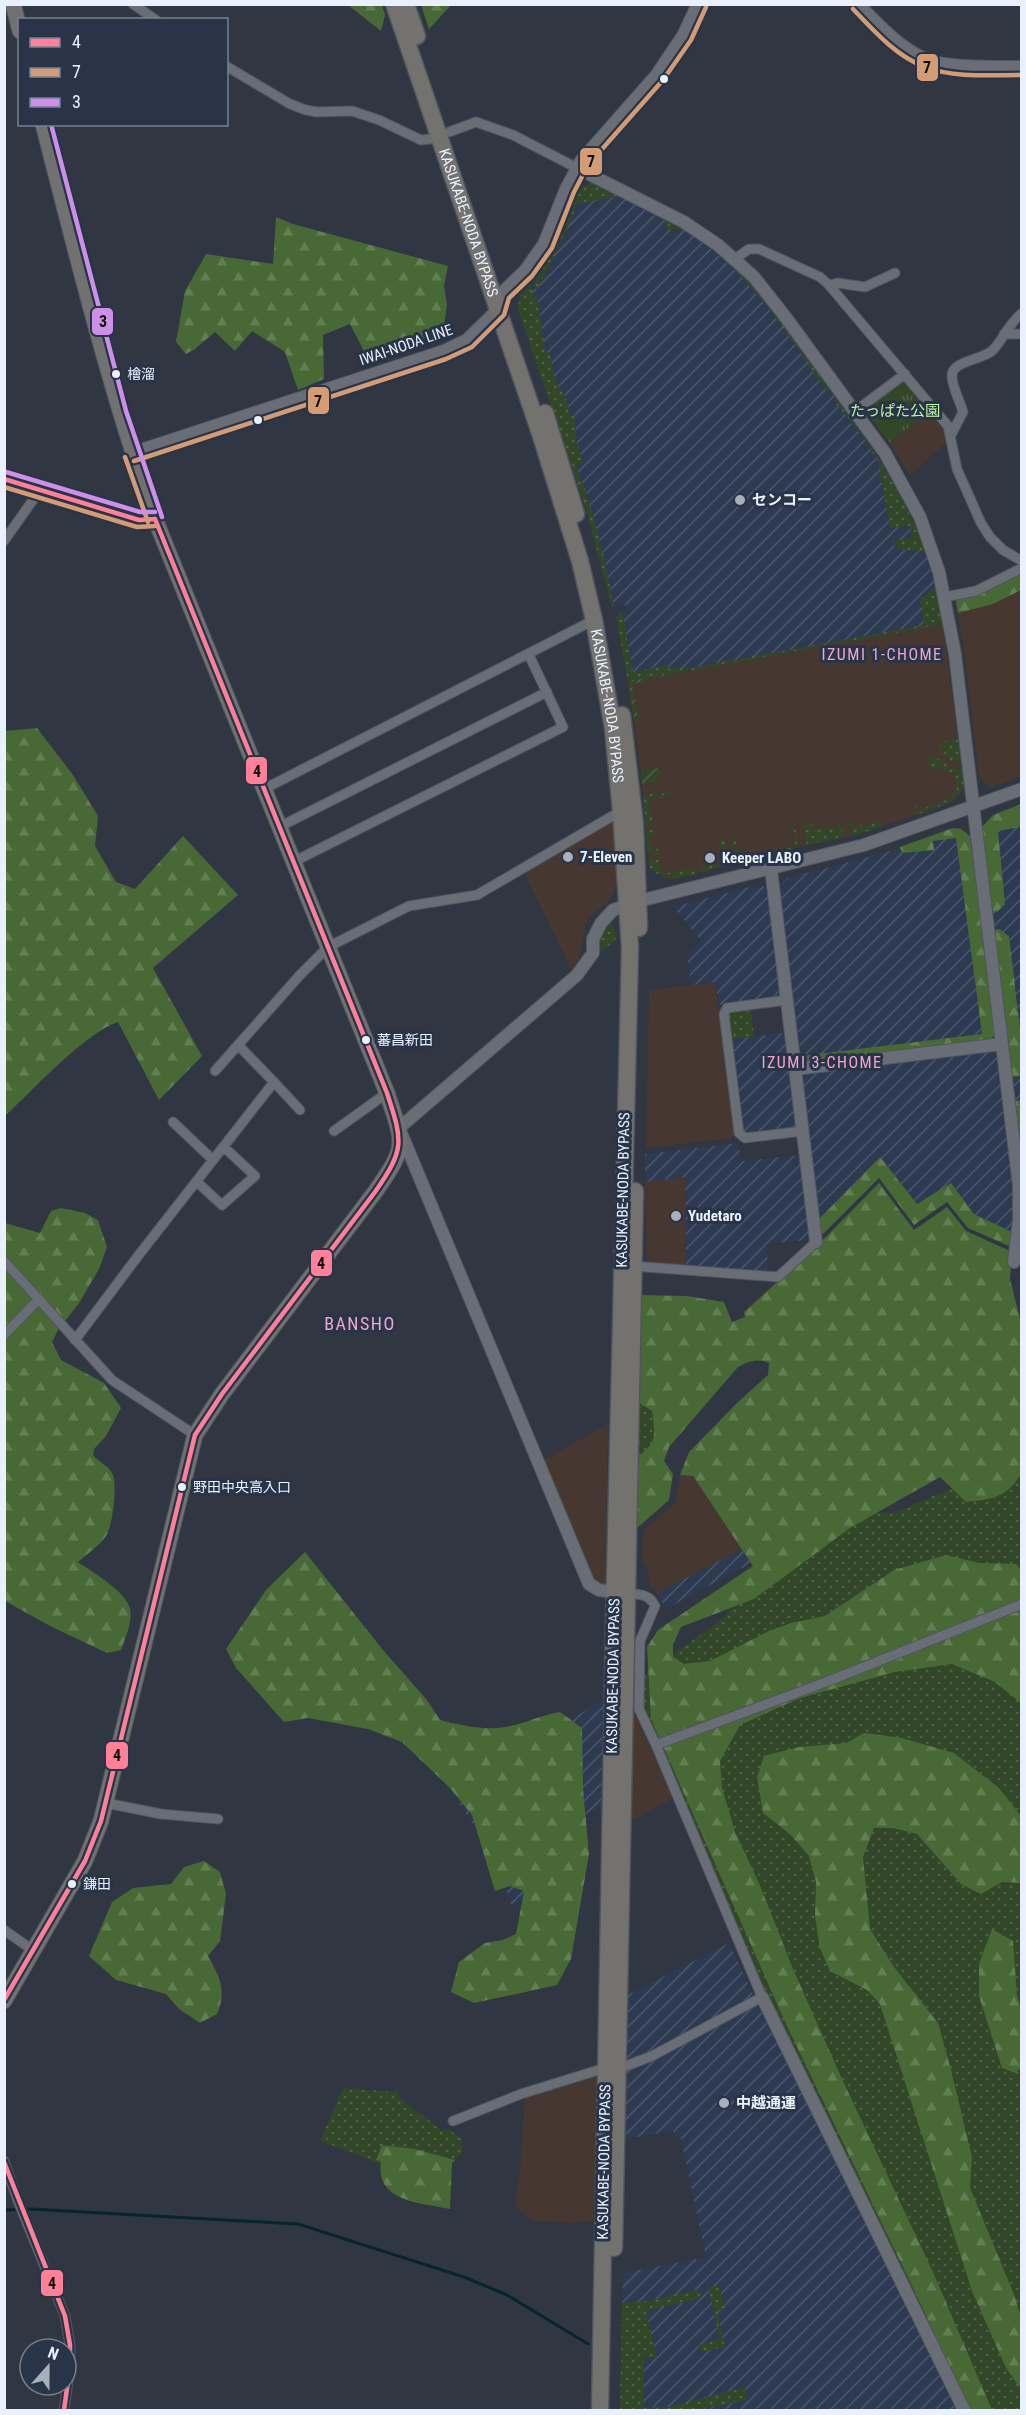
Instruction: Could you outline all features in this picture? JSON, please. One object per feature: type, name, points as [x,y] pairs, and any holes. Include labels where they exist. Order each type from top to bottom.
[{"type":"highway","name":"KASUKABE-NODA BYPASS","points":[[394,4],[444,135],[561,459],[598,589],[624,724],[634,812],[633,1266],[621,1593]]},
{"type":"highway","name":"KASUKABE-NODA BYPASS","points":[[406,4],[498,310],[580,561],[594,620],[613,728],[633,903],[629,959],[612,2069],[611,2410]]},
{"type":"highway","name":"KASUKABE-NODA BYPASS","points":[[600,2410],[612,2069]]},
{"type":"main road","points":[[13,4],[18,23]]},
{"type":"main road","points":[[498,310],[502,294],[526,271],[545,244],[567,189],[582,161],[657,76],[684,36],[699,4]]},
{"type":"main road","points":[[4,2001],[84,1861],[106,1803],[195,1435],[222,1394],[388,1174],[401,1145],[399,1128],[387,1093],[155,519],[132,454],[107,371],[45,126]]},
{"type":"main road","name":"IWAI-NODA LINE","points":[[132,454],[444,352],[467,341],[498,310]]},
{"type":"street","points":[[133,4],[153,18]]},
{"type":"street","points":[[858,4],[895,38],[927,60],[965,65],[1022,67]]},
{"type":"street","points":[[228,67],[290,104],[317,112],[352,111],[379,120],[421,140],[444,135],[476,122],[513,135],[684,222],[736,258],[766,291],[885,453],[911,498],[936,559],[955,654],[1020,1202],[1018,1263]]},
{"type":"street","points":[[736,258],[749,249],[759,249],[820,277],[829,285],[948,426],[957,469],[981,523],[990,537],[1004,550],[1022,561]]},
{"type":"street","points":[[829,285],[838,283],[865,287],[895,273]]},
{"type":"street","points":[[951,435],[963,412],[952,375],[954,369],[959,364],[992,352],[1015,318],[1022,313]]},
{"type":"street","points":[[1004,334],[1022,334]]},
{"type":"street","points":[[854,412],[905,374]]},
{"type":"street","points":[[4,479],[139,520],[155,519]]},
{"type":"street","points":[[4,541],[40,490]]},
{"type":"street","points":[[945,597],[976,591],[1022,568]]},
{"type":"street","points":[[264,789],[594,620]]},
{"type":"street","points":[[293,862],[563,728],[529,655]]},
{"type":"street","points":[[279,827],[546,692]]},
{"type":"street","points":[[964,2410],[762,1997],[639,1709],[640,1641],[655,1606],[653,1601],[642,1594],[599,1590],[589,1584],[399,1128],[577,975],[593,953],[593,939],[601,923],[614,910],[633,903],[888,838],[1022,789]]},
{"type":"street","points":[[215,1071],[300,975],[328,947],[409,906],[477,895],[621,811]]},
{"type":"street","points":[[633,1266],[778,1277],[816,1242],[771,869]]},
{"type":"street","points":[[787,1000],[727,1008],[724,1014],[739,1133],[745,1138],[803,1131]]},
{"type":"street","points":[[795,1069],[1002,1044]]},
{"type":"street","points":[[238,1045],[300,1110]]},
{"type":"street","points":[[75,1340],[274,1082]]},
{"type":"street","points":[[334,1131],[387,1093]]},
{"type":"street","points":[[172,1122],[213,1161]]},
{"type":"street","points":[[197,1182],[222,1205],[255,1176],[224,1147]]},
{"type":"street","points":[[4,1261],[112,1380],[195,1435]]},
{"type":"street","points":[[4,1335],[39,1299]]},
{"type":"street","points":[[656,1745],[826,1682],[1022,1604]]},
{"type":"street","points":[[106,1803],[161,1814],[218,1819]]},
{"type":"street","points":[[4,1930],[34,1951]]},
{"type":"street","points":[[453,2121],[521,2094],[612,2069],[652,2055],[762,1997]]},
{"type":"street","points":[[4,2161],[65,2316],[70,2346],[70,2367],[64,2410]]},
{"type":"shaded area","points":[[593,183],[679,225],[747,276],[793,335],[887,470],[904,501],[932,570],[943,624],[628,682],[616,617],[626,610],[624,603],[612,607],[586,509],[518,309],[520,295],[542,270],[553,252],[580,187]]},
{"type":"shaded area","points":[[929,410],[943,428],[947,442],[910,475],[890,443]]},
{"type":"shaded area","points":[[1021,574],[1021,776],[990,788],[979,777],[965,656],[956,602]]},
{"type":"shaded area","points":[[943,624],[964,788],[950,803],[852,836],[799,847],[752,861],[713,868],[677,879],[667,879],[650,868],[640,765],[628,682]]},
{"type":"shaded area","points":[[1021,804],[1021,1162],[982,827],[993,815]]},
{"type":"shaded area","points":[[614,820],[616,885],[610,900],[591,916],[586,924],[579,959],[572,971],[523,870]]},
{"type":"shaded area","points":[[953,828],[961,829],[970,836],[996,1033],[801,1059],[779,887],[787,878],[887,852]]},
{"type":"shaded area","points":[[760,884],[769,890],[781,993],[778,997],[719,1005],[715,982],[691,985],[687,955],[701,940],[673,907]]},
{"type":"shaded area","points":[[715,982],[735,1134],[732,1138],[646,1148],[649,990]]},
{"type":"shaded area","points":[[786,1033],[797,1126],[746,1135],[743,1133],[731,1039]]},
{"type":"shaded area","points":[[991,1050],[998,1055],[1014,1193],[1014,1233],[974,1214],[951,1183],[918,1205],[880,1157],[818,1220],[803,1079],[808,1073]]},
{"type":"shaded area","points":[[738,1143],[741,1161],[801,1155],[809,1240],[766,1244],[769,1272],[686,1265],[685,1177],[645,1182],[645,1154]]},
{"type":"shaded area","points":[[685,1177],[686,1265],[650,1263],[647,1259],[645,1182]]},
{"type":"shaded area","points":[[608,1424],[605,1583],[601,1583],[593,1580],[590,1575],[544,1460]]},
{"type":"shaded area","points":[[680,1475],[693,1476],[742,1549],[657,1593],[651,1586],[646,1565],[642,1560],[643,1535],[644,1530],[675,1503]]},
{"type":"shaded area","points":[[742,1549],[751,1563],[666,1609],[657,1593]]},
{"type":"shaded area","points":[[603,1698],[601,1805],[515,1857],[530,1895],[512,1907],[497,1861],[457,1800]]},
{"type":"shaded area","points":[[633,1708],[673,1798],[631,1821]]},
{"type":"shaded area","points":[[729,1943],[753,1994],[751,1998],[649,2053],[627,2060],[628,1995]]},
{"type":"shaded area","points":[[754,2006],[760,2007],[850,2185],[958,2410],[620,2410],[623,2273],[706,2257],[680,2135],[674,2136],[673,2131],[625,2139],[627,2068],[673,2050]]},
{"type":"shaded area","points":[[597,2075],[594,2221],[571,2223],[533,2221],[515,2206],[525,2097]]},
{"type":"green space","points":[[421,4],[451,5],[429,29]]},
{"type":"green space","points":[[348,5],[382,5],[385,15],[381,31]]},
{"type":"green space","points":[[593,183],[620,196],[578,204],[536,291],[534,279],[554,246],[580,187]]},
{"type":"green space","points":[[276,217],[293,224],[448,266],[444,286],[447,305],[442,339],[369,361],[350,324],[323,335],[324,379],[298,390],[285,352],[252,331],[235,351],[215,332],[186,354],[176,342],[185,291],[206,254],[273,264]]},
{"type":"green space","points":[[666,218],[719,252],[748,277],[781,318],[831,392],[826,391],[758,295],[742,278],[707,246],[690,234],[678,229],[666,231],[664,222]]},
{"type":"green space","points":[[531,282],[532,292],[538,300],[545,353],[550,352],[555,380],[566,398],[570,416],[575,415],[576,439],[583,463],[576,466],[589,500],[598,535],[614,606],[612,607],[586,509],[518,309],[520,295]]},
{"type":"green space","name":"たっぱた公園","points":[[901,381],[906,382],[929,410],[890,443],[866,412],[867,407]]},
{"type":"green space","points":[[836,399],[887,472],[908,510],[925,551],[901,550],[893,545],[893,541],[912,538],[910,526],[890,528],[878,461],[836,404]]},
{"type":"green space","points":[[1021,574],[1021,590],[993,604],[958,613],[956,602],[958,599],[986,591]]},
{"type":"green space","points":[[936,587],[943,624],[628,682],[616,617],[622,612],[633,672],[668,665],[669,669],[678,667],[684,669],[924,625],[920,599]]},
{"type":"green space","points":[[646,678],[646,681],[632,684],[639,723],[635,724],[628,682]]},
{"type":"green space","points":[[37,728],[73,775],[98,816],[95,846],[116,882],[135,889],[183,836],[238,895],[153,968],[202,1056],[159,1100],[118,1022],[105,1028],[75,1049],[7,1114],[5,1112],[5,731]]},
{"type":"green space","points":[[958,738],[961,761],[951,761],[940,748],[939,743]]},
{"type":"green space","points":[[928,754],[950,767],[962,769],[964,788],[950,803],[916,815],[915,805],[917,811],[952,798],[952,793],[957,792],[955,772],[948,773],[941,769],[931,770]]},
{"type":"green space","points":[[659,768],[660,775],[656,781],[642,785],[641,771]]},
{"type":"green space","points":[[670,791],[670,794],[648,798],[653,825],[646,826],[643,795]]},
{"type":"green space","points":[[1021,804],[1021,827],[998,831],[1005,904],[992,914],[982,827],[993,815]]},
{"type":"green space","points":[[877,816],[881,827],[852,836],[850,822],[853,821],[855,827],[878,822]]},
{"type":"green space","points":[[812,822],[813,829],[839,828],[840,823],[844,837],[807,845],[804,825]]},
{"type":"green space","points":[[794,825],[799,847],[752,861],[736,862],[732,836],[736,836],[740,857],[795,846],[795,833],[792,833],[791,826]]},
{"type":"green space","points":[[953,828],[961,829],[970,836],[996,1033],[990,1041],[809,1063],[801,1056],[982,1034],[956,838],[933,841],[934,850],[902,853],[900,847]]},
{"type":"green space","points":[[655,829],[656,835],[649,837],[652,850],[658,849],[660,856],[647,852],[646,830]]},
{"type":"green space","points":[[719,838],[725,841],[729,864],[701,873],[700,867],[723,863]]},
{"type":"green space","points":[[648,857],[660,861],[662,874],[695,868],[697,874],[678,878],[661,876],[650,868]]},
{"type":"green space","points":[[611,923],[617,935],[614,942],[598,953],[601,935]]},
{"type":"green space","points":[[999,929],[1009,936],[1021,1037],[1021,1076],[1011,1077],[994,930]]},
{"type":"green space","points":[[751,1009],[754,1037],[731,1039],[728,1015],[731,1011]]},
{"type":"green space","points":[[1021,1100],[1021,1162],[1014,1101]]},
{"type":"green space","points":[[880,1157],[917,1204],[951,1183],[974,1214],[1014,1233],[1012,1244],[1009,1246],[968,1228],[947,1202],[914,1225],[879,1178],[823,1234],[820,1232],[818,1220]]},
{"type":"green space","points":[[879,1183],[914,1230],[947,1207],[966,1231],[1012,1252],[1010,1279],[1022,1327],[1021,1474],[1004,1493],[984,1500],[966,1502],[940,1477],[850,1528],[754,1599],[681,1627],[673,1645],[673,1657],[684,1664],[710,1661],[769,1631],[791,1623],[825,1616],[894,1570],[946,1555],[979,1563],[1016,1564],[1021,1570],[1021,1703],[995,1682],[952,1664],[895,1672],[800,1698],[740,1725],[720,1761],[722,1788],[735,1832],[759,1883],[793,1969],[933,2272],[992,2410],[965,2410],[926,2315],[786,2024],[651,1719],[647,1647],[658,1630],[753,1566],[693,1476],[680,1475],[689,1452],[768,1375],[769,1363],[754,1361],[738,1367],[669,1447],[664,1461],[673,1474],[669,1500],[636,1529],[637,1457],[649,1447],[654,1437],[652,1411],[639,1403],[641,1295],[687,1296],[724,1302],[732,1322],[745,1317],[744,1312],[816,1247]]},
{"type":"green space","points":[[61,1208],[85,1213],[98,1220],[107,1247],[99,1269],[52,1342],[61,1360],[104,1383],[121,1408],[106,1436],[94,1449],[93,1455],[113,1475],[114,1496],[111,1524],[103,1540],[78,1562],[116,1589],[130,1609],[130,1624],[121,1650],[107,1653],[52,1627],[5,1601],[5,1223],[40,1233],[51,1211]]},
{"type":"green space","points":[[639,1403],[652,1411],[654,1437],[649,1447],[637,1457]]},
{"type":"green space","points":[[1021,1458],[1021,1603],[658,1739],[643,1706],[644,1675],[721,1620],[741,1597],[870,1513],[894,1513]]},
{"type":"green space","points":[[305,1552],[383,1650],[427,1700],[440,1720],[472,1727],[497,1728],[560,1712],[582,1728],[583,1789],[589,1854],[571,1959],[557,1985],[474,2003],[451,1992],[459,1962],[485,1943],[503,1940],[516,1934],[524,1891],[510,1886],[495,1891],[472,1815],[450,1788],[402,1742],[368,1729],[308,1718],[284,1722],[236,1668],[226,1649],[266,1590]]},
{"type":"green space","points":[[1021,1608],[1021,2410],[969,2410],[765,1991],[662,1749]]},
{"type":"green space","points":[[864,1733],[902,1738],[954,1753],[999,1788],[1021,1816],[1021,1883],[1002,1882],[981,1894],[961,1884],[917,1834],[893,1828],[874,1828],[863,1857],[870,1929],[894,1967],[938,2023],[972,2157],[970,2188],[1015,2297],[1021,2318],[1021,2389],[1006,2368],[972,2291],[880,2004],[867,1990],[830,1971],[820,1948],[815,1916],[816,1882],[809,1856],[792,1836],[763,1813],[757,1777],[764,1756],[799,1747],[846,1743]]},
{"type":"green space","points":[[204,1861],[220,1872],[226,1894],[220,1941],[208,1956],[221,1984],[222,1998],[217,2014],[200,2023],[179,2009],[166,1994],[116,1980],[89,1956],[112,1902],[133,1888],[171,1884],[184,1867]]},
{"type":"green space","points":[[992,1929],[1013,1941],[1017,1995],[1021,2009],[1021,2068],[1015,2073],[1002,2068],[979,1996],[979,1964]]},
{"type":"green space","points":[[343,2088],[397,2092],[399,2097],[441,2130],[448,2129],[461,2138],[463,2151],[455,2160],[415,2149],[383,2145],[381,2164],[320,2141]]},
{"type":"green space","points":[[382,2145],[415,2149],[455,2160],[452,2163],[450,2209],[414,2202],[393,2193],[385,2185],[381,2175],[381,2162],[376,2160]]},
{"type":"green space","points":[[719,2286],[725,2308],[717,2311],[725,2347],[701,2352],[699,2345],[720,2339],[709,2291],[711,2287]]},
{"type":"green space","points":[[695,2290],[701,2294],[698,2299],[646,2311],[657,2357],[644,2357],[644,2407],[669,2407],[745,2387],[747,2400],[698,2410],[620,2410],[622,2303],[648,2301]]},
{"type":"waterway","points":[[4,2210],[31,2209],[298,2224],[464,2277],[507,2295],[588,2344]]},
{"type":"transit line","name":"7","points":[[134,461],[446,359],[472,347],[504,315],[509,298],[532,276],[552,248],[574,192],[588,165],[663,80],[691,40],[706,7]]},
{"type":"transit line","name":"7","points":[[853,9],[895,50],[925,67],[960,74],[1022,75]]},
{"type":"transit line","name":"3","points":[[52,126],[126,411],[162,517]]},
{"type":"transit line","name":"7","points":[[125,457],[148,522]]},
{"type":"transit line","name":"3","points":[[6,472],[140,512],[155,512]]},
{"type":"transit line","name":"4","points":[[4,479],[139,520],[155,519]]},
{"type":"transit line","name":"7","points":[[4,487],[137,527],[155,526]]},
{"type":"transit line","name":"4","points":[[4,2000],[85,1861],[101,1821],[195,1435],[222,1394],[375,1192],[392,1165],[398,1145],[396,1123],[387,1093],[155,519]]},
{"type":"transit line","name":"4","points":[[4,2162],[65,2316],[70,2345],[70,2367],[64,2410]]},
{"type":"place","name":"檜溜","points":[[116,374]]},
{"type":"place","name":"センコー","points":[[740,500]]},
{"type":"place","name":"7-Eleven","points":[[568,857]]},
{"type":"place","name":"Keeper LABO","points":[[710,858]]},
{"type":"place","name":"蕃昌新田","points":[[366,1040]]},
{"type":"place","name":"Yudetaro","points":[[676,1216]]},
{"type":"place","name":"野田中央高入口","points":[[182,1487]]},
{"type":"place","name":"鎌田","points":[[72,1884]]},
{"type":"place","name":"中越通運","points":[[724,2103]]},
{"type":"district","name":"IZUMI 1-CHOME","points":[[882,654]]},
{"type":"district","name":"IZUMI 3-CHOME","points":[[822,1062]]},
{"type":"district","name":"BANSHO","points":[[360,1324]]}]
